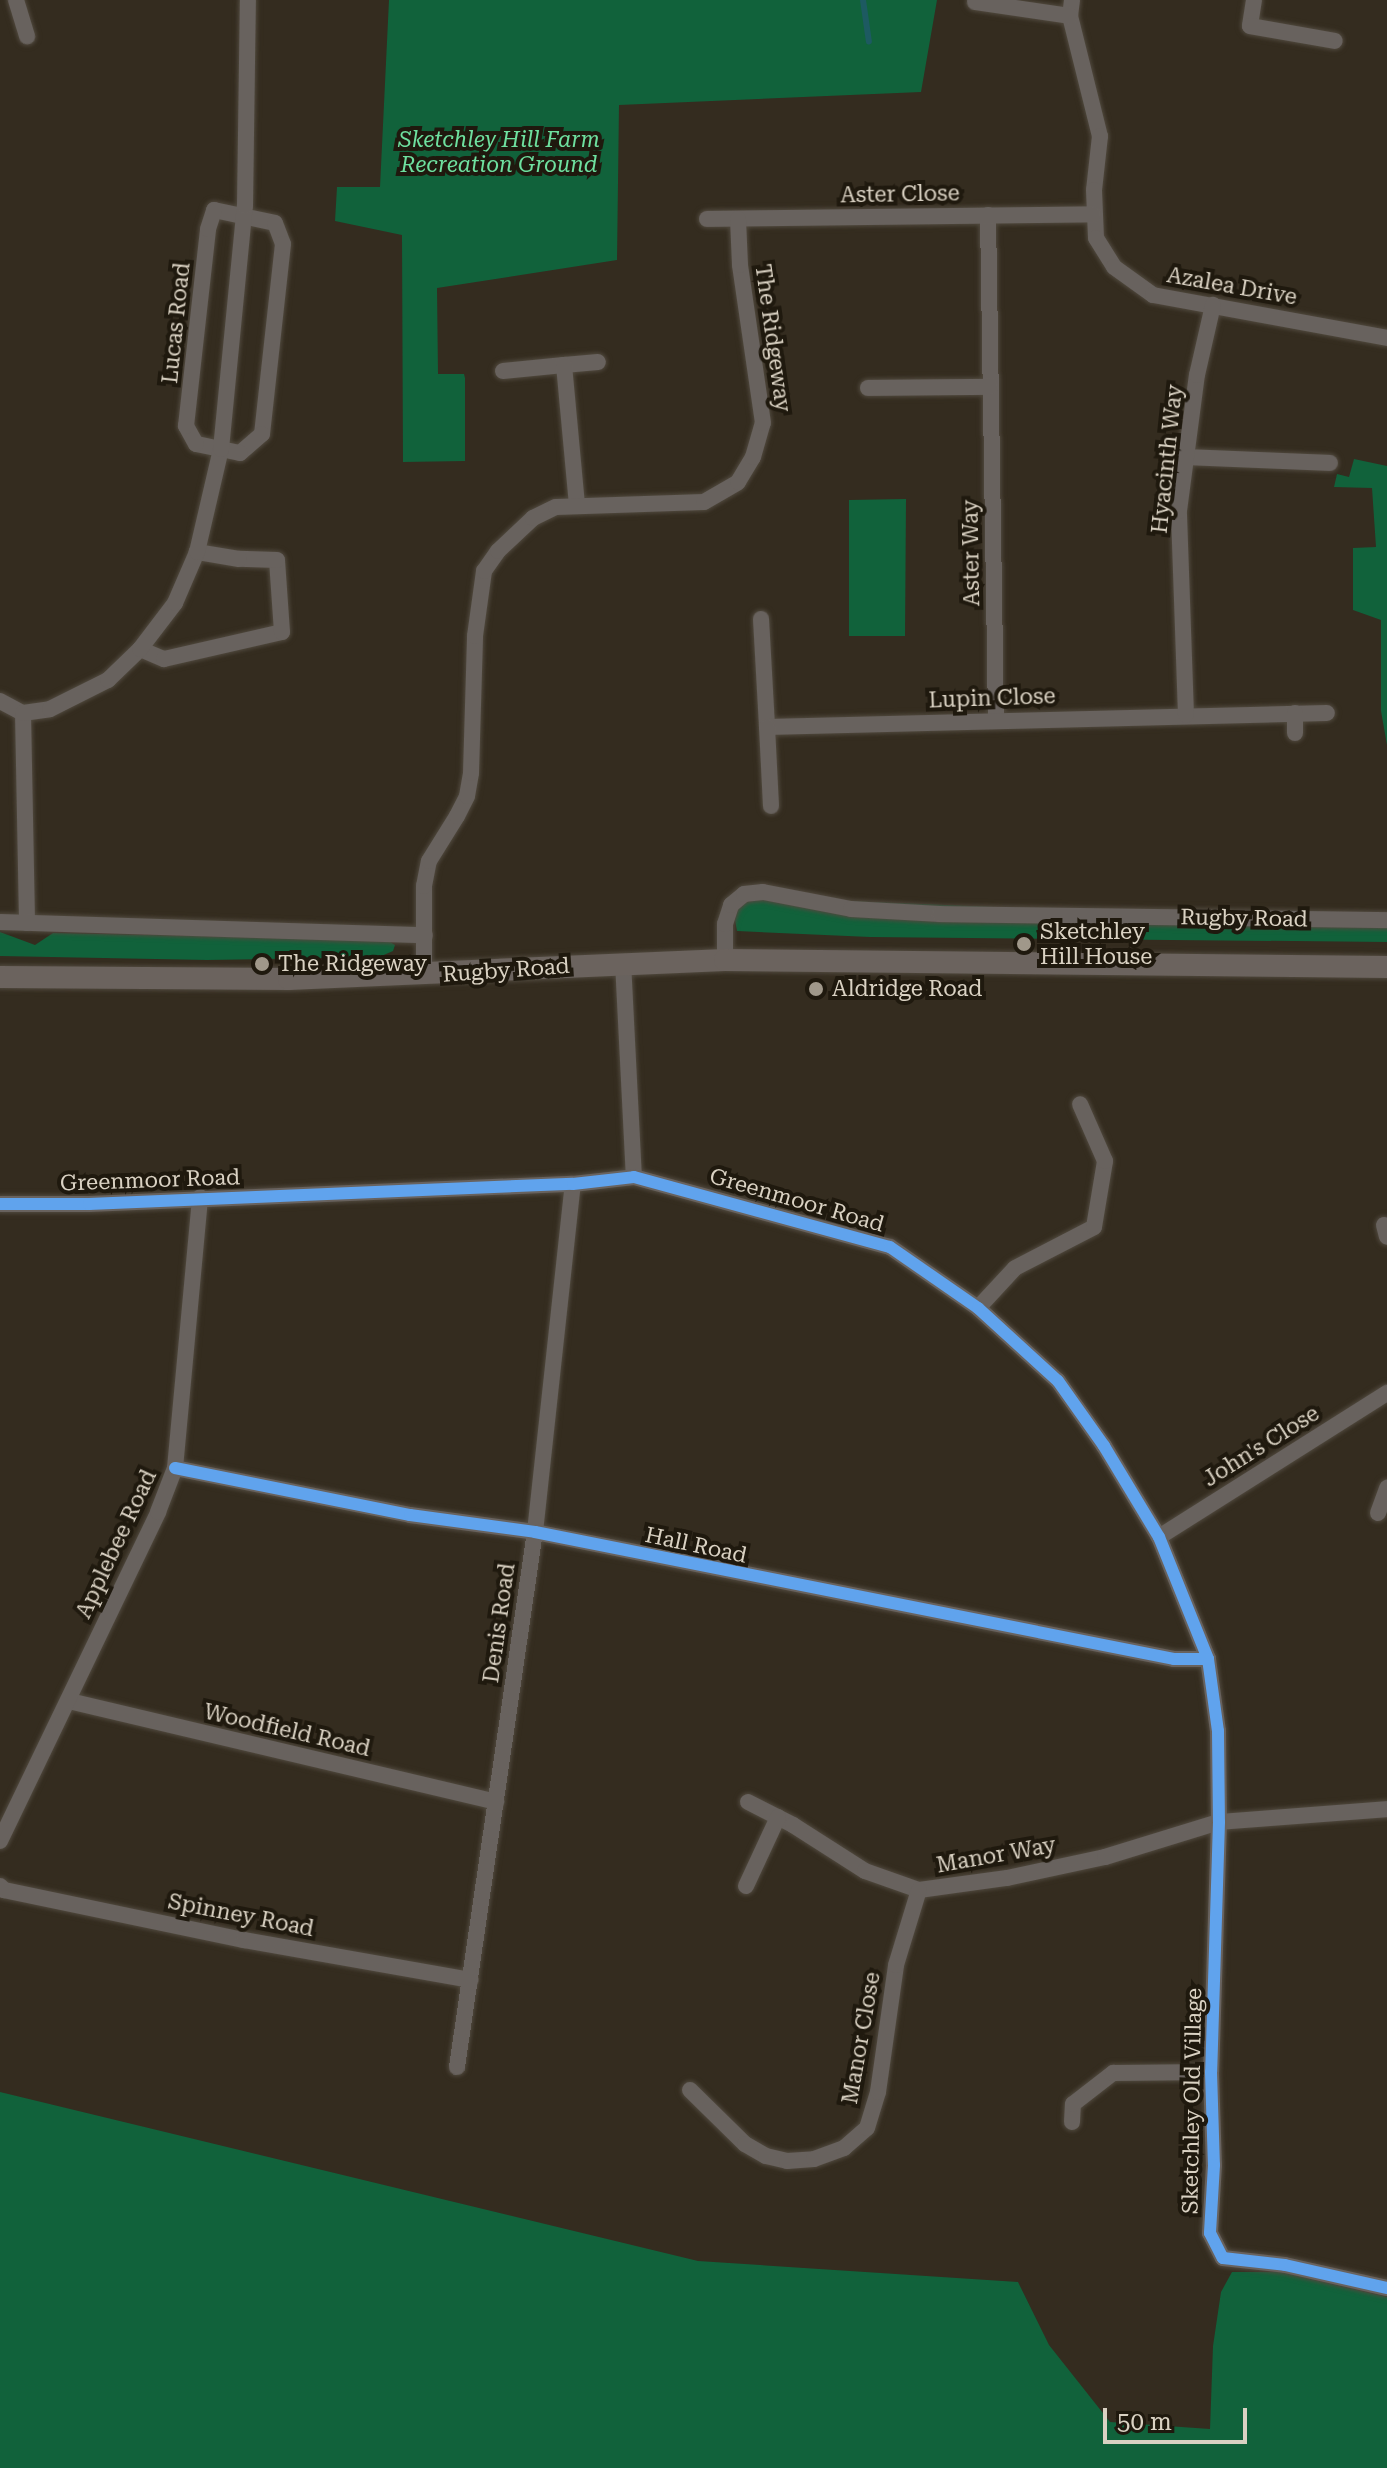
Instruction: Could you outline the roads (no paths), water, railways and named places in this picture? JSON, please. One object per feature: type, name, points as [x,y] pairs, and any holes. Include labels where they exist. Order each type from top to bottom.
[{"type":"main road","name":"Rugby Road","points":[[0,977],[156,980],[424,976],[623,962],[725,960],[1387,967]]},
{"type":"street","points":[[16,0],[27,36]]},
{"type":"street","points":[[0,701],[23,713],[50,709],[108,680],[140,649],[175,603],[197,552],[221,449],[244,217],[248,0]]},
{"type":"street","points":[[1254,0],[1250,26],[1335,41]]},
{"type":"street","points":[[975,2],[1071,8]]},
{"type":"street","name":"Azalea Drive","points":[[1071,8],[1100,136],[1093,214],[1096,238],[1114,267],[1153,295],[1387,338]]},
{"type":"street","name":"Lucas Road","points":[[214,210],[275,223],[283,244],[262,434],[240,453],[221,449],[196,444],[186,426],[214,210]]},
{"type":"street","name":"Aster Close","points":[[707,219],[1093,214]]},
{"type":"street","name":"Aster Way","points":[[988,215],[996,719]]},
{"type":"street","name":"The Ridgeway","points":[[424,976],[424,886],[429,861],[467,796],[471,773],[475,636],[484,571],[498,551],[533,518],[556,507],[704,502],[738,482],[753,457],[763,423],[740,265],[738,219]]},
{"type":"street","name":"Hyacinth Way","points":[[1186,715],[1179,511],[1197,375],[1213,305]]},
{"type":"street","points":[[503,371],[598,362]]},
{"type":"street","points":[[564,365],[577,505]]},
{"type":"street","points":[[868,388],[990,387]]},
{"type":"street","points":[[1187,457],[1330,463]]},
{"type":"street","points":[[140,649],[164,659],[282,632],[277,560],[239,559],[197,552]]},
{"type":"street","points":[[761,619],[771,806]]},
{"type":"street","points":[[23,713],[27,923]]},
{"type":"street","points":[[1295,713],[1295,733]]},
{"type":"street","name":"Lupin Close","points":[[767,727],[1327,713]]},
{"type":"street","name":"Rugby Road","points":[[725,960],[725,924],[731,905],[744,894],[763,892],[851,909],[940,914],[1387,920]]},
{"type":"street","points":[[0,922],[425,935]]},
{"type":"street","points":[[623,962],[634,1177]]},
{"type":"street","points":[[978,1308],[1015,1268],[1094,1227],[1105,1161],[1080,1104]]},
{"type":"street","name":"Greenmoor Road","points":[[0,1204],[89,1204],[200,1197],[573,1184],[634,1177],[890,1247],[978,1308],[1058,1381],[1104,1446],[1159,1537],[1208,1659],[1218,1731],[1219,1822]]},
{"type":"street","name":"Denis Road","points":[[457,2067],[535,1532],[573,1184]]},
{"type":"street","name":"Applebee Road","points":[[0,1841],[69,1701],[175,1468],[200,1197]]},
{"type":"street","name":"John's Close","points":[[1159,1537],[1387,1393]]},
{"type":"street","name":"Hall Road","points":[[175,1468],[395,1512],[535,1532],[1174,1659],[1208,1659]]},
{"type":"street","points":[[1378,1513],[1387,1488]]},
{"type":"street","name":"Woodfield Road","points":[[69,1701],[496,1802]]},
{"type":"street","name":"Manor Way","points":[[748,1802],[865,1871],[919,1890],[1007,1878],[1105,1857],[1219,1822],[1387,1809]]},
{"type":"street","points":[[746,1886],[778,1817]]},
{"type":"street","name":"Sketchley Old Village","points":[[1219,1822],[1211,2072],[1214,2165],[1210,2233],[1223,2258],[1285,2265],[1387,2288]]},
{"type":"street","name":"Spinney Road","points":[[2,1888],[244,1940],[470,1980]]},
{"type":"street","name":"Manor Close","points":[[690,2090],[745,2144],[766,2156],[787,2161],[814,2159],[844,2148],[867,2128],[878,2092],[896,1965],[919,1890]]},
{"type":"street","points":[[1072,2122],[1073,2104],[1113,2073],[1211,2072]]},
{"type":"waterway","points":[[863,0],[869,42]]},
{"type":"place","name":"Sketchley Hill House","points":[[1024,944]]},
{"type":"place","name":"The Ridgeway","points":[[262,964]]},
{"type":"place","name":"Aldridge Road","points":[[816,989]]},
{"type":"park label","name":"Sketchley Hill Farm Recreation Ground","points":[[499,152]]}]
